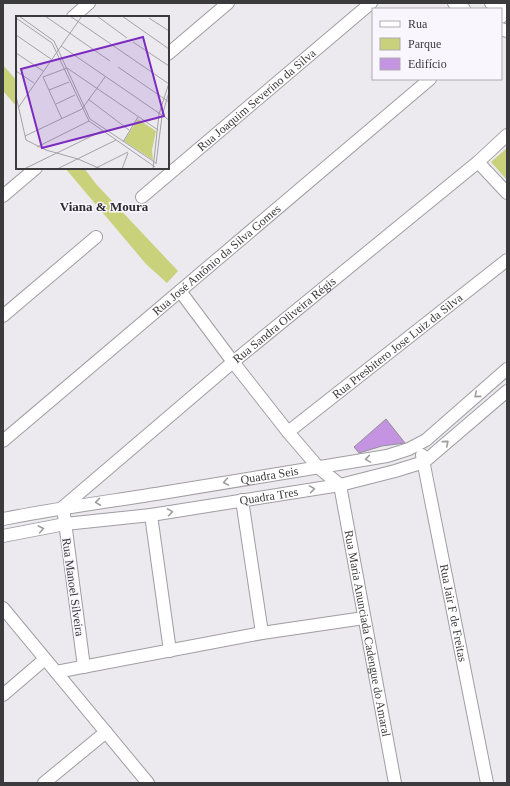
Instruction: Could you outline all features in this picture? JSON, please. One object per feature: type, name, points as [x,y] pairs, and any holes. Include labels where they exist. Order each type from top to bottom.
[{"type":"street","points":[[74,16],[89,3]]},
{"type":"street","points":[[169,53],[228,3]]},
{"type":"street","name":"Rua Joaquim Severino da Silva","points":[[142,197],[371,3]]},
{"type":"street","points":[[491,3],[501,8]]},
{"type":"street","name":"Rua José Antônio da Silva Gomes","points":[[3,441],[429,80]]},
{"type":"street","name":"Rua Sandra Oliveira Régis","points":[[63,507],[233,362],[478,162],[507,135]]},
{"type":"street","points":[[478,162],[507,193]]},
{"type":"street","points":[[3,196],[35,169]]},
{"type":"street","points":[[3,316],[96,237]]},
{"type":"street","name":"Rua Presbitero Jose Luiz da Silva","points":[[288,432],[507,260]]},
{"type":"street","points":[[180,291],[288,432],[318,467],[340,485]]},
{"type":"street","name":"Quadra Seis","points":[[3,519],[63,507],[168,492],[387,456],[409,449],[426,440],[507,369]]},
{"type":"street","name":"Quadra Tres","points":[[3,536],[65,524],[151,515],[340,485],[395,471],[424,462],[506,395]]},
{"type":"street","name":"Rua Jair F de Freitas","points":[[418,444],[424,462],[487,783]]},
{"type":"street","name":"Rua Maria Anunciada Cadengue do Amaral","points":[[340,485],[395,783]]},
{"type":"street","points":[[242,500],[262,633]]},
{"type":"street","name":"Rua Manoel Silveira","points":[[63,507],[84,667]]},
{"type":"street","points":[[151,515],[170,650]]},
{"type":"street","points":[[3,608],[148,783]]},
{"type":"street","points":[[56,672],[262,633],[364,618]]},
{"type":"street","points":[[3,695],[45,659]]},
{"type":"street","points":[[44,783],[106,732]]},
{"type":"green space","points":[[3,65],[16,80],[16,106],[3,91]]},
{"type":"green space","points":[[507,148],[507,180],[491,162]]},
{"type":"green space","points":[[66,169],[85,169],[96,184],[178,271],[167,283],[146,264]]},
{"type":"building","points":[[386,419],[405,443],[382,446],[359,453],[354,447]]},
{"type":"district","name":"Viana & Moura","points":[[104,206]]}]
